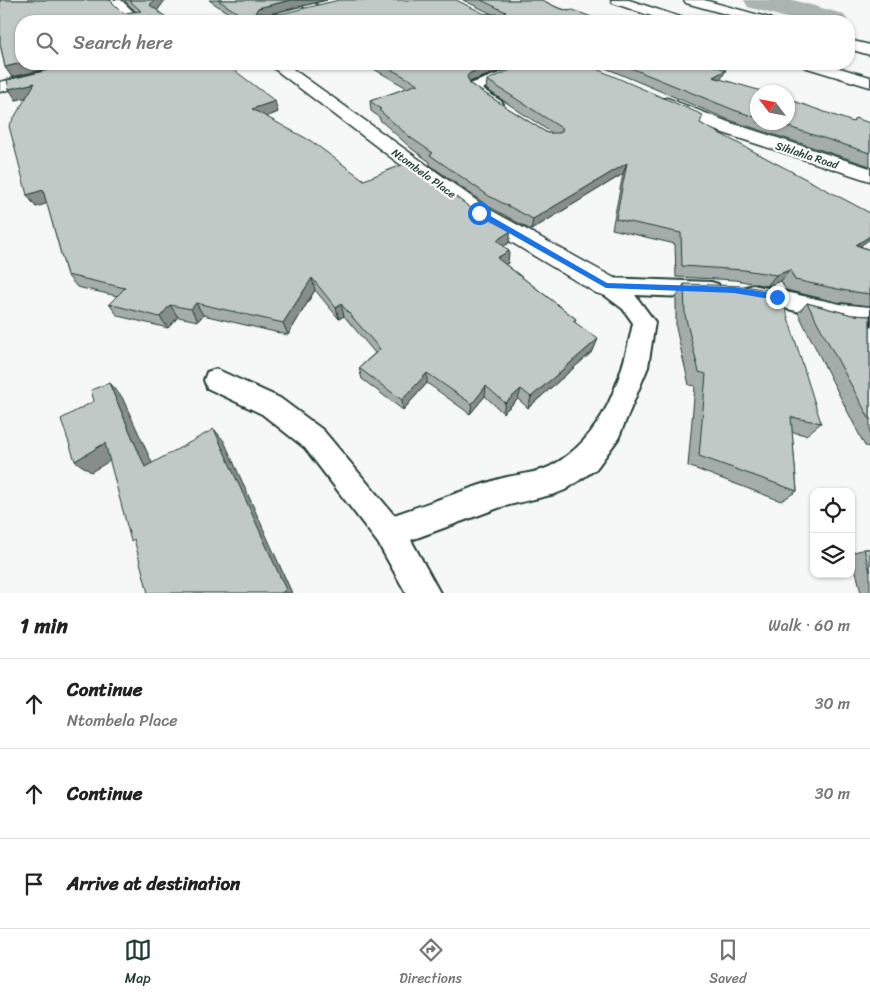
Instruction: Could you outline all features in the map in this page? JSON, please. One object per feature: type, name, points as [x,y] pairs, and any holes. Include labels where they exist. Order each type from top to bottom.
[{"type":"main road","points":[[114,0],[130,15]]},
{"type":"main road","points":[[617,0],[661,15]]},
{"type":"main road","points":[[690,0],[744,15]]},
{"type":"main road","points":[[300,6],[316,9],[333,4]]},
{"type":"main road","points":[[855,46],[870,50]]},
{"type":"main road","points":[[0,87],[69,70]]},
{"type":"main road","name":"Ntombela Place","points":[[284,70],[479,213],[606,286]]},
{"type":"main road","points":[[830,70],[870,82]]},
{"type":"main road","name":"Sihlahla Road","points":[[648,95],[721,126],[814,159],[870,175]]},
{"type":"lane","points":[[510,113],[477,92],[475,87],[519,70]]},
{"type":"lane","points":[[606,286],[734,290],[777,297],[842,315],[870,316]]},
{"type":"lane","points":[[389,532],[501,493],[555,480],[586,459],[609,430],[636,367],[644,322],[631,303],[606,286]]},
{"type":"lane","points":[[216,380],[271,406],[314,439],[389,532],[424,593]]},
{"type":"building","points":[[0,0],[110,0],[123,13],[141,11],[129,0],[154,0],[150,5],[163,15],[15,15],[15,64],[5,67],[0,43]]},
{"type":"building","points":[[218,0],[291,0],[258,8],[255,13],[280,14],[339,0],[456,0],[485,14],[504,14],[506,12],[481,0],[542,0],[556,7],[586,15],[241,15]]},
{"type":"building","points":[[48,70],[234,70],[275,101],[252,109],[311,141],[364,180],[409,162],[471,208],[511,231],[497,240],[509,251],[497,258],[576,319],[573,321],[598,339],[531,397],[521,389],[505,403],[486,386],[472,404],[427,373],[402,400],[359,368],[380,349],[341,304],[336,308],[312,278],[283,323],[196,303],[191,309],[170,305],[160,317],[109,304],[125,288],[67,275],[43,190],[27,195],[9,126],[35,83],[9,89],[7,80]]},
{"type":"building","points":[[392,70],[478,70],[467,76],[470,84],[547,133],[560,133],[563,129],[487,80],[511,70],[599,70],[703,115],[700,123],[870,213],[870,236],[856,245],[870,250],[870,294],[795,280],[790,270],[776,275],[744,270],[682,266],[681,233],[616,219],[627,163],[533,219],[489,196],[430,155],[433,153],[411,138],[370,101],[418,84]]},
{"type":"building","points":[[636,70],[726,70],[713,77],[750,88],[750,115]]},
{"type":"building","points":[[795,101],[853,122],[855,118],[870,123],[870,153],[795,129]]},
{"type":"building","points":[[684,284],[744,286],[780,292],[821,423],[791,417],[797,491],[699,456],[706,374],[699,372],[685,315]]},
{"type":"building","points":[[807,303],[852,315],[870,316],[870,420]]},
{"type":"building","points":[[109,383],[145,467],[214,429],[286,590],[281,593],[148,593],[134,539],[131,541],[105,443],[75,461],[61,419],[94,401],[91,390]]},
{"type":"building","points":[[864,549],[870,549],[870,572]]},
{"type":"waterway","points":[[759,0],[810,15]]},
{"type":"route","points":[[479,213],[606,286],[734,290],[777,297]]}]
